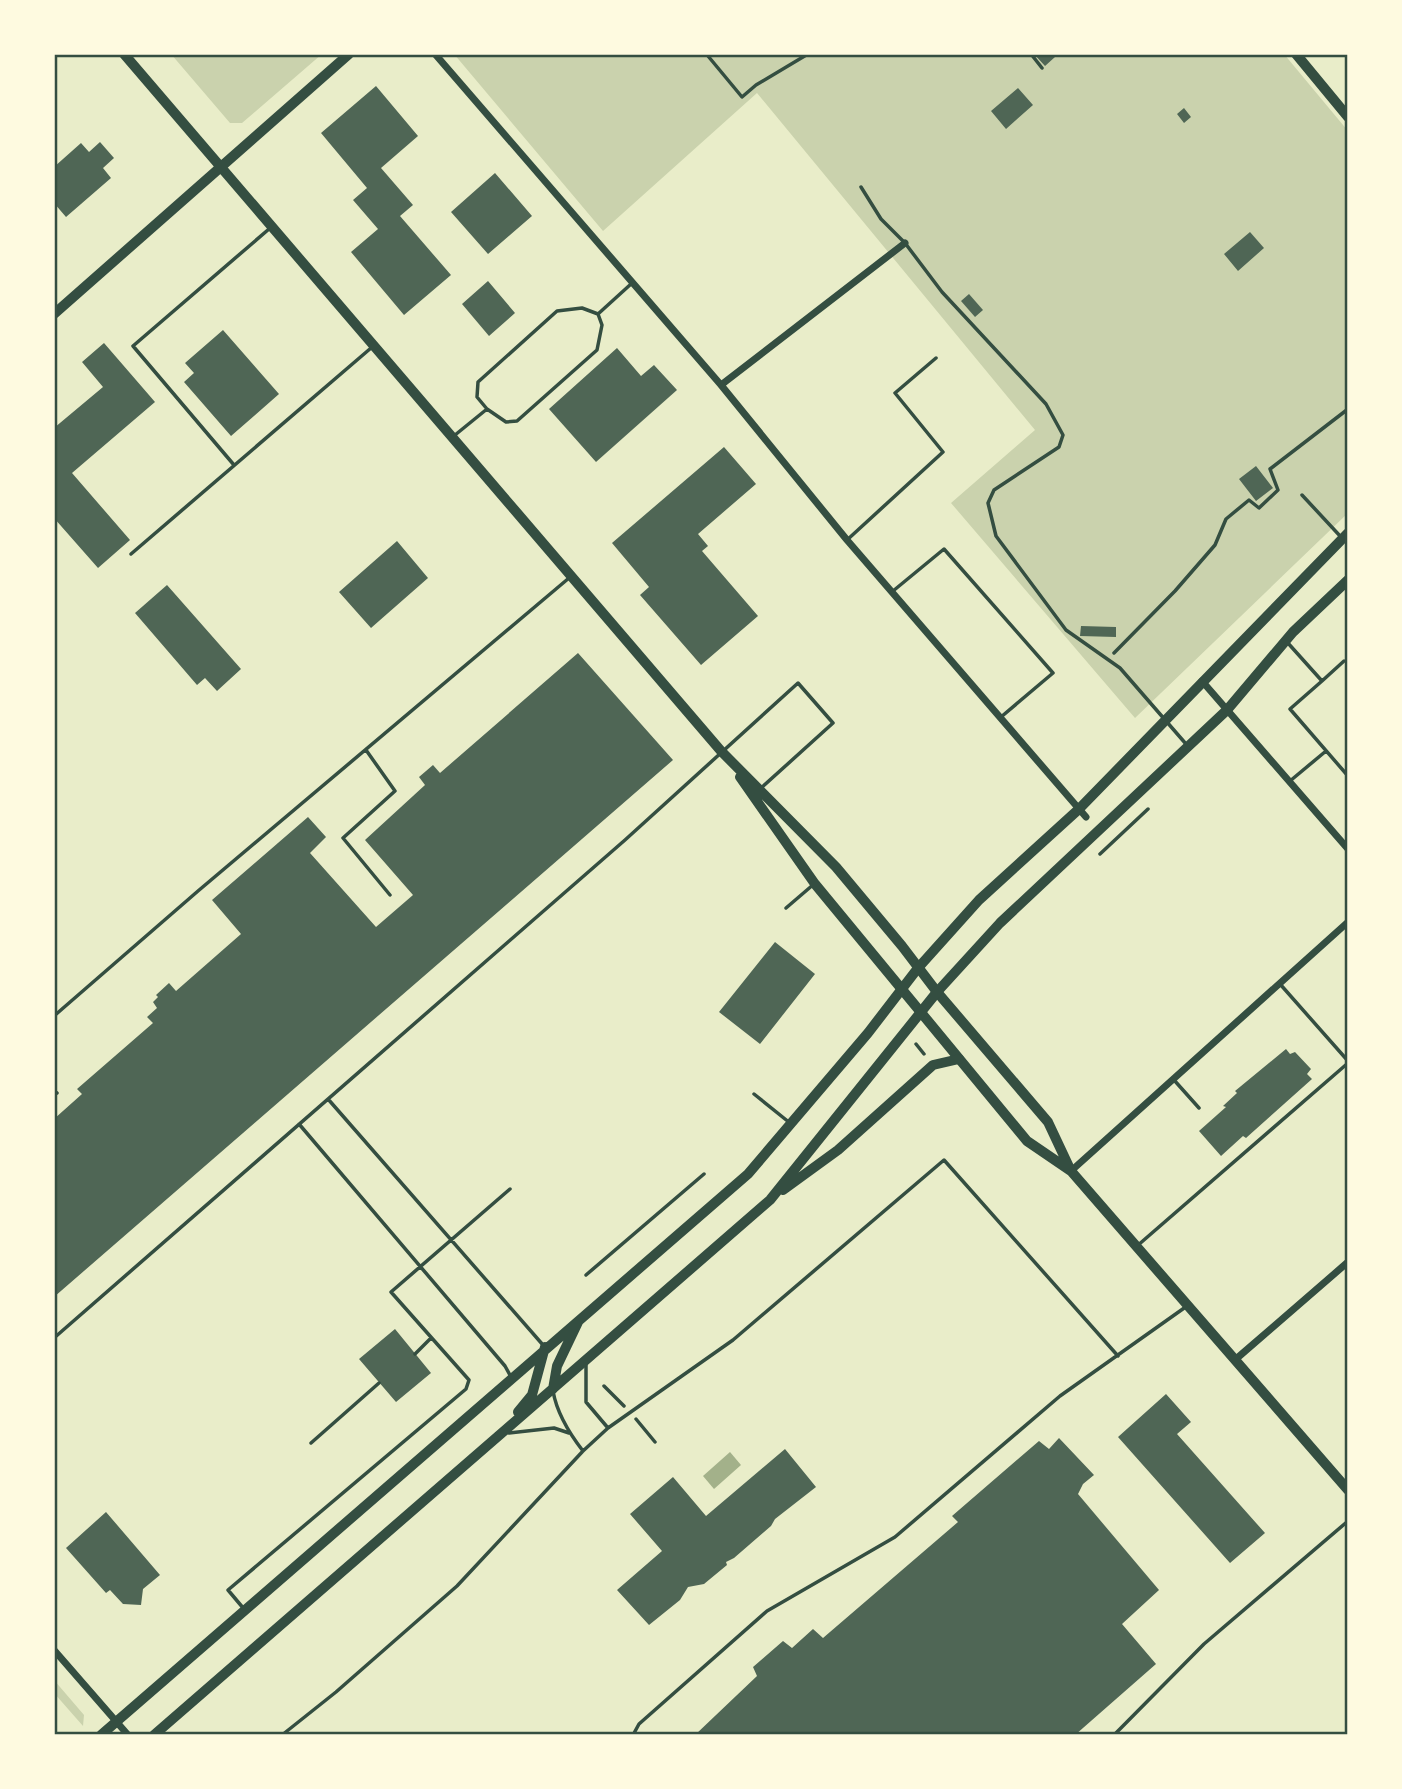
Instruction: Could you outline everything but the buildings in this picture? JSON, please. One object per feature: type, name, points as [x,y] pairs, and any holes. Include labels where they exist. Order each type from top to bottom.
[{"type":"main road","points":[[102,1735],[545,1347],[748,1174],[792,1125],[918,968],[979,900],[1082,813],[1166,719],[1345,535]]},
{"type":"main road","points":[[770,1200],[937,992],[1000,923],[1227,710],[1286,641],[1348,580]]},
{"type":"main road","points":[[154,1735],[770,1200],[838,1150],[933,1065],[959,1059]]},
{"type":"main road","points":[[553,1388],[556,1366],[581,1316]]},
{"type":"main road","points":[[501,1433],[532,1395],[545,1347]]},
{"type":"street","points":[[124,54],[721,751],[836,867],[937,992],[1048,1122],[1071,1171],[1348,1490]]},
{"type":"street","points":[[54,314],[349,54]]},
{"type":"street","points":[[435,54],[721,384],[847,540],[1082,813]]},
{"type":"street","points":[[1300,56],[1348,117]]},
{"type":"street","points":[[721,384],[905,243]]},
{"type":"street","points":[[1202,681],[1348,849]]},
{"type":"street","points":[[721,751],[815,884],[1027,1141],[1071,1171]]},
{"type":"street","points":[[1071,1171],[1348,922]]},
{"type":"street","points":[[1236,1359],[1348,1262]]},
{"type":"street","points":[[54,1650],[128,1735]]},
{"type":"lane","points":[[861,187],[881,219],[905,243],[942,292],[1046,404],[1063,435],[1059,447],[994,490],[988,503],[996,536],[1066,630],[1121,668],[1188,747]]},
{"type":"lane","points":[[234,465],[133,346],[271,227]]},
{"type":"lane","points":[[598,314],[633,283]]},
{"type":"lane","points":[[582,308],[598,314],[602,326],[597,350],[517,421],[506,422],[487,409],[477,397],[478,382],[557,311],[582,308]]},
{"type":"lane","points":[[131,554],[373,346]]},
{"type":"lane","points":[[847,540],[943,452],[895,393],[936,358]]},
{"type":"lane","points":[[452,438],[487,409]]},
{"type":"lane","points":[[1301,495],[1345,535]]},
{"type":"lane","points":[[893,592],[944,549],[1053,673],[1001,717]]},
{"type":"lane","points":[[54,1016],[571,576]]},
{"type":"lane","points":[[1286,641],[1322,681]]},
{"type":"lane","points":[[1344,661],[1290,709],[1348,776]]},
{"type":"lane","points":[[54,1338],[798,683],[833,723],[759,790]]},
{"type":"lane","points":[[366,750],[395,791],[343,838],[390,895]]},
{"type":"lane","points":[[1289,781],[1326,751]]},
{"type":"lane","points":[[786,908],[815,884]]},
{"type":"lane","points":[[1135,1247],[1348,1062],[1280,984]]},
{"type":"lane","points":[[1174,1080],[1199,1108]]},
{"type":"lane","points":[[754,1094],[792,1125]]},
{"type":"lane","points":[[328,1099],[545,1347]]},
{"type":"lane","points":[[299,1124],[411,1252],[420,1267],[511,1377]]},
{"type":"lane","points":[[282,1735],[336,1692],[457,1586],[583,1451],[608,1428],[733,1340],[944,1160],[1118,1356]]},
{"type":"lane","points":[[586,1275],[704,1174]]},
{"type":"lane","points":[[244,1609],[228,1590],[466,1389],[469,1380],[391,1292],[510,1189]]},
{"type":"lane","points":[[633,1735],[639,1724],[767,1611],[895,1537],[1060,1395],[1188,1305]]},
{"type":"lane","points":[[415,1354],[431,1338]]},
{"type":"lane","points":[[586,1360],[586,1402],[608,1428]]},
{"type":"lane","points":[[311,1443],[379,1383]]},
{"type":"lane","points":[[553,1388],[556,1408],[569,1433],[583,1451]]},
{"type":"lane","points":[[501,1433],[554,1428],[569,1433]]},
{"type":"lane","points":[[1114,1735],[1204,1644],[1348,1521]]},
{"type":"path","points":[[708,56],[742,97],[756,85],[808,54]]},
{"type":"path","points":[[1031,54],[1042,68]]},
{"type":"path","points":[[1113,654],[1118,645],[1175,591],[1215,545],[1226,519],[1249,500],[1259,508],[1278,490],[1270,469],[1348,409]]},
{"type":"path","points":[[1100,854],[1148,809]]},
{"type":"path","points":[[916,1044],[930,1061]]},
{"type":"shaded area","points":[[171,54],[322,54],[242,123],[230,123]]},
{"type":"shaded area","points":[[454,54],[1284,54],[1348,131],[1348,513],[1135,718],[951,503],[1035,430],[757,93],[603,231]]},
{"type":"shaded area","points":[[730,1452],[741,1465],[714,1489],[703,1476]]},
{"type":"shaded area","points":[[54,1680],[84,1715],[83,1726],[54,1693]]}]
